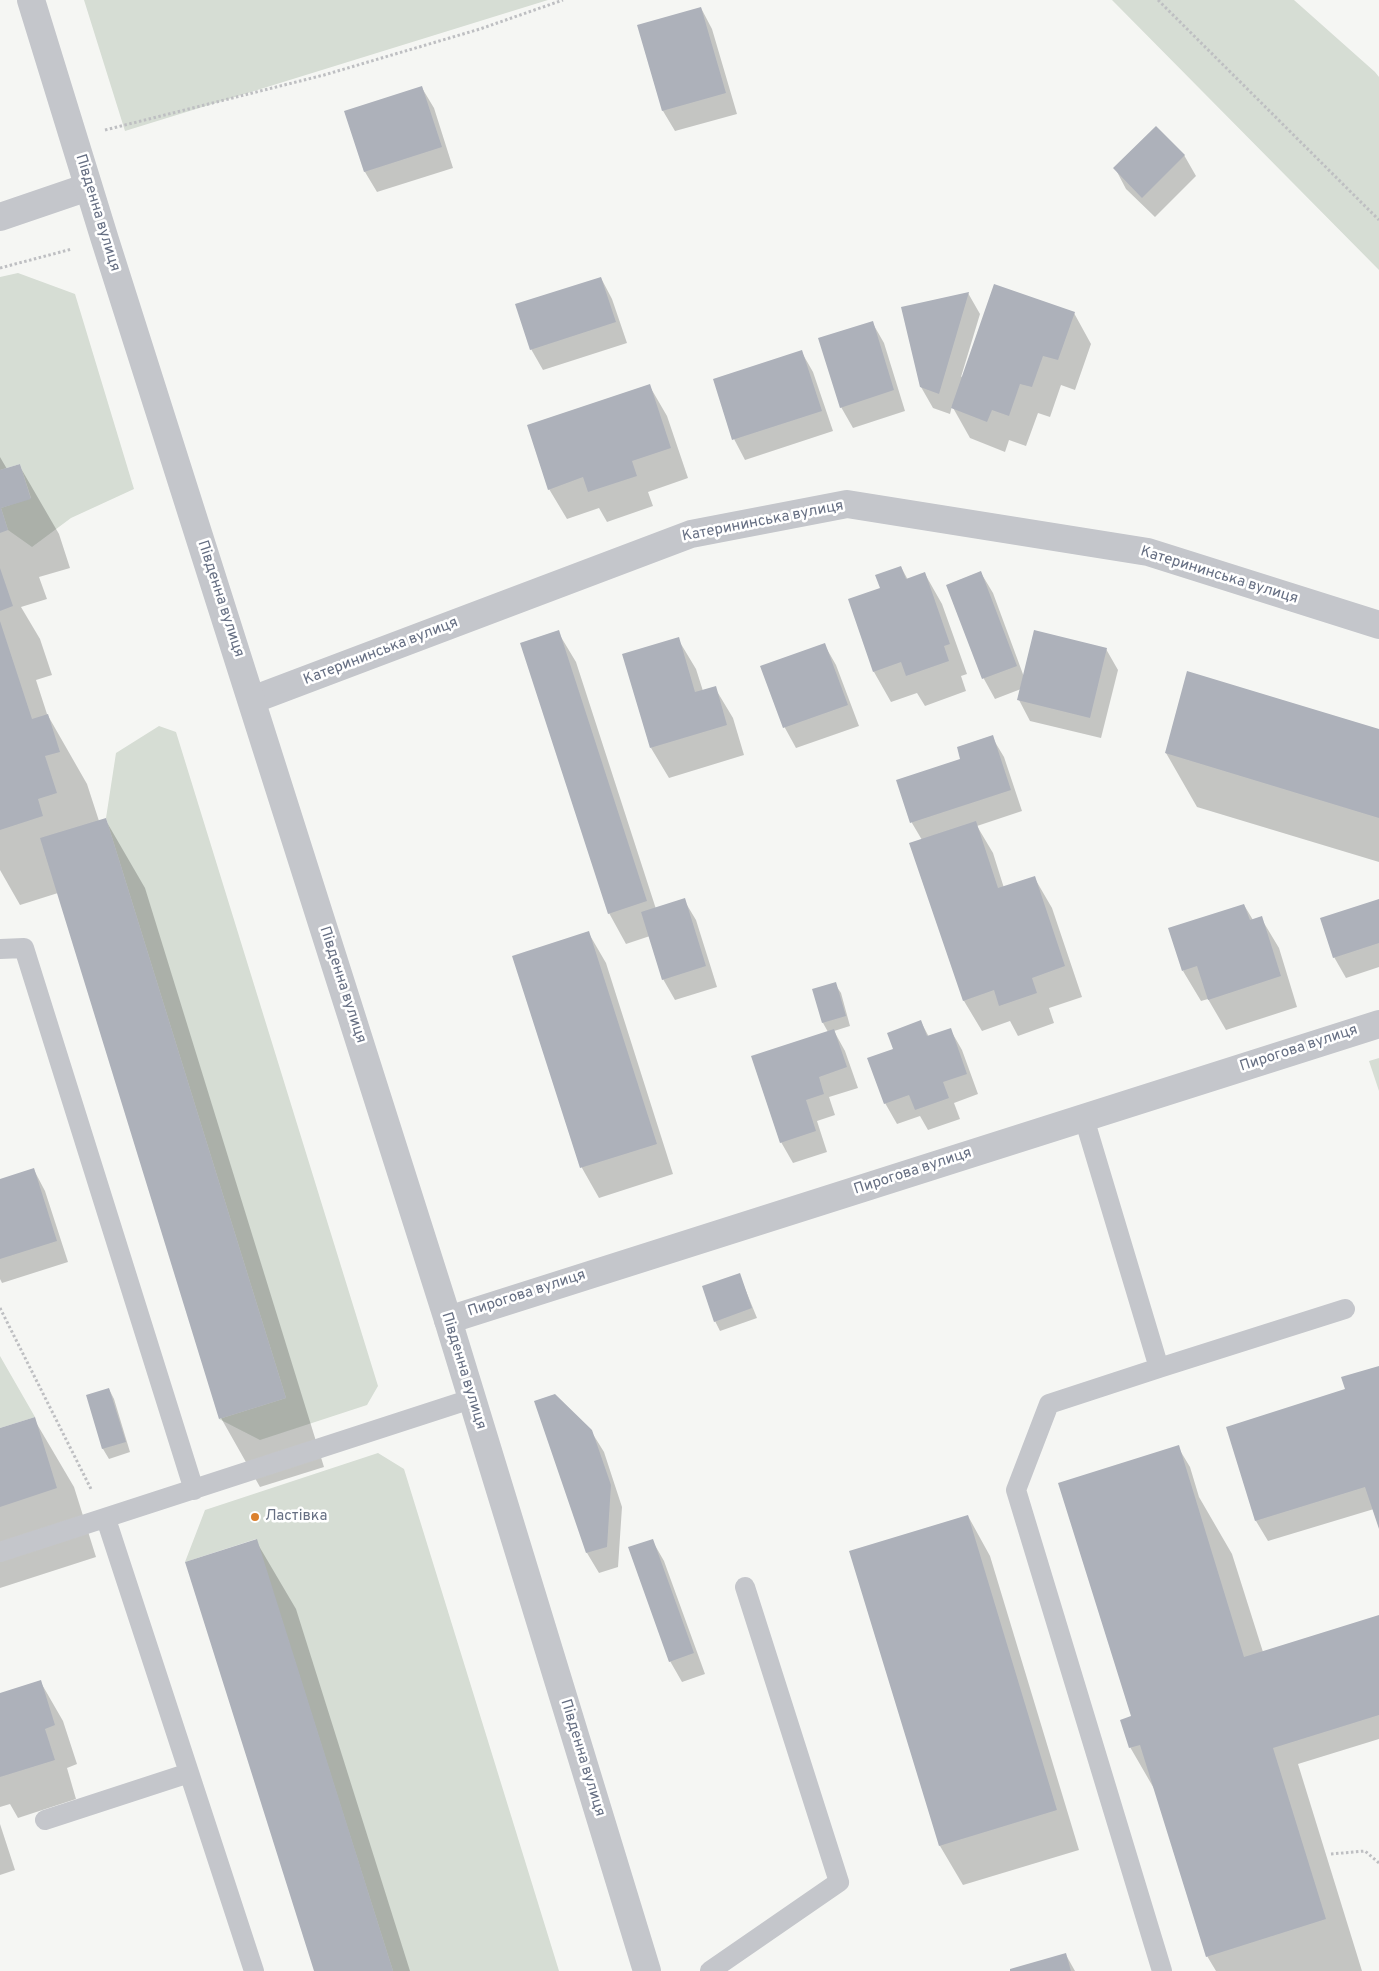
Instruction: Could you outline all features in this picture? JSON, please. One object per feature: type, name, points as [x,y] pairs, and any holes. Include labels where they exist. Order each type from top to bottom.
[{"type":"street","name":"Південна вулиця","points":[[31,0],[88,187],[448,1320],[647,1971]]},
{"type":"street","points":[[0,217],[88,187]]},
{"type":"street","name":"Катерининська вулиця","points":[[252,700],[691,534],[847,504],[1148,552],[1373,616]]},
{"type":"street","name":"Пирогова вулиця","points":[[448,1320],[1379,1024]]},
{"type":"lane","points":[[0,949],[24,948],[194,1490]]},
{"type":"lane","points":[[1084,1118],[1159,1368]]},
{"type":"lane","points":[[1162,1971],[1016,1490],[1049,1404],[1345,1309]]},
{"type":"lane","points":[[0,1552],[472,1399]]},
{"type":"lane","points":[[106,1518],[254,1971]]},
{"type":"lane","points":[[710,1971],[839,1882],[745,1587]]},
{"type":"lane","points":[[44,1820],[189,1773]]},
{"type":"path","points":[[73,138],[324,75],[480,29],[564,0]]},
{"type":"path","points":[[1158,0],[1379,220]]},
{"type":"path","points":[[0,268],[105,240]]},
{"type":"path","points":[[0,1308],[106,1518]]},
{"type":"path","points":[[1331,1854],[1365,1851],[1379,1863]]},
{"type":"shaded area","points":[[84,0],[548,0],[125,131]]},
{"type":"shaded area","points":[[1112,0],[1294,0],[1375,72],[1379,77],[1379,270]]},
{"type":"shaded area","points":[[18,273],[75,294],[134,489],[71,518],[32,547],[8,530],[1,508],[31,498],[20,464],[0,470],[0,277]]},
{"type":"shaded area","points":[[159,726],[176,732],[378,1386],[367,1405],[260,1440],[219,1419],[286,1398],[106,818],[116,753]]},
{"type":"shaded area","points":[[1379,1058],[1379,1091],[1369,1061]]},
{"type":"shaded area","points":[[0,1356],[35,1417],[0,1428]]},
{"type":"shaded area","points":[[378,1453],[404,1469],[559,1971],[393,1971],[256,1539],[185,1562],[205,1510]]},
{"type":"building","points":[[701,7],[726,93],[662,111],[637,25]]},
{"type":"building","points":[[422,86],[442,147],[364,172],[344,111]]},
{"type":"building","points":[[1156,126],[1185,155],[1142,198],[1113,168]]},
{"type":"building","points":[[601,277],[616,322],[530,350],[515,304]]},
{"type":"building","points":[[994,284],[1075,312],[1058,360],[1043,356],[1032,387],[1020,384],[1009,416],[992,410],[987,422],[951,408]]},
{"type":"building","points":[[969,292],[939,394],[920,387],[901,307]]},
{"type":"building","points":[[873,321],[894,390],[840,408],[818,338]]},
{"type":"building","points":[[802,350],[822,411],[732,440],[713,379]]},
{"type":"building","points":[[650,384],[671,448],[632,461],[637,476],[588,492],[583,477],[548,490],[527,425]]},
{"type":"building","points":[[20,464],[31,499],[1,508],[8,530],[0,533],[0,470]]},
{"type":"building","points":[[901,566],[906,579],[925,572],[950,644],[944,646],[949,661],[906,676],[901,662],[873,672],[848,599],[880,588],[875,575]]},
{"type":"building","points":[[0,568],[13,606],[0,611]]},
{"type":"building","points":[[981,571],[1017,666],[982,679],[946,585]]},
{"type":"building","points":[[0,621],[32,719],[48,714],[60,752],[45,756],[57,793],[38,799],[43,816],[0,830]]},
{"type":"building","points":[[559,630],[647,901],[608,914],[520,643]]},
{"type":"building","points":[[1034,630],[1107,648],[1090,718],[1017,700]]},
{"type":"building","points":[[679,637],[695,692],[716,686],[727,725],[650,748],[622,654]]},
{"type":"building","points":[[825,643],[848,705],[783,728],[760,666]]},
{"type":"building","points":[[1187,671],[1379,729],[1379,818],[1165,753]]},
{"type":"building","points":[[993,735],[1011,790],[910,823],[896,780],[960,759],[957,747]]},
{"type":"building","points":[[106,818],[286,1398],[219,1419],[40,838]]},
{"type":"building","points":[[976,821],[998,888],[1035,876],[1065,966],[1032,978],[1037,993],[999,1006],[994,990],[963,1001],[909,843]]},
{"type":"building","points":[[685,898],[706,966],[662,980],[641,912]]},
{"type":"building","points":[[1379,899],[1379,943],[1333,958],[1320,918]]},
{"type":"building","points":[[1244,904],[1250,920],[1262,916],[1281,976],[1208,1000],[1197,966],[1182,971],[1168,928]]},
{"type":"building","points":[[589,931],[657,1144],[580,1168],[512,956]]},
{"type":"building","points":[[836,982],[846,1016],[822,1023],[812,989]]},
{"type":"building","points":[[921,1020],[927,1036],[951,1028],[967,1074],[943,1082],[949,1098],[915,1110],[909,1095],[884,1104],[867,1058],[893,1049],[887,1033]]},
{"type":"building","points":[[834,1029],[847,1067],[819,1077],[824,1094],[806,1100],[816,1131],[780,1143],[751,1056]]},
{"type":"building","points":[[34,1168],[57,1241],[0,1259],[0,1179]]},
{"type":"building","points":[[740,1273],[752,1308],[714,1322],[702,1286]]},
{"type":"building","points":[[1379,1366],[1379,1529],[1365,1487],[1255,1521],[1226,1427],[1345,1389],[1341,1377]]},
{"type":"building","points":[[109,1388],[126,1442],[102,1449],[86,1395]]},
{"type":"building","points":[[555,1394],[592,1430],[611,1485],[607,1547],[586,1553],[534,1401]]},
{"type":"building","points":[[35,1417],[57,1488],[0,1507],[0,1428]]},
{"type":"building","points":[[1179,1445],[1244,1657],[1379,1615],[1379,1715],[1273,1748],[1326,1919],[1206,1957],[1140,1745],[1129,1748],[1120,1720],[1131,1716],[1058,1483]]},
{"type":"building","points":[[968,1515],[1057,1810],[939,1846],[849,1551]]},
{"type":"building","points":[[257,1539],[393,1971],[314,1971],[185,1562]]},
{"type":"building","points":[[653,1539],[694,1653],[669,1662],[628,1547]]},
{"type":"building","points":[[41,1680],[55,1725],[45,1729],[55,1760],[0,1777],[0,1693]]},
{"type":"building","points":[[1066,1953],[1071,1971],[1010,1971],[1010,1969]]},
{"type":"place","name":"Ластівка","points":[[255,1517]]}]
